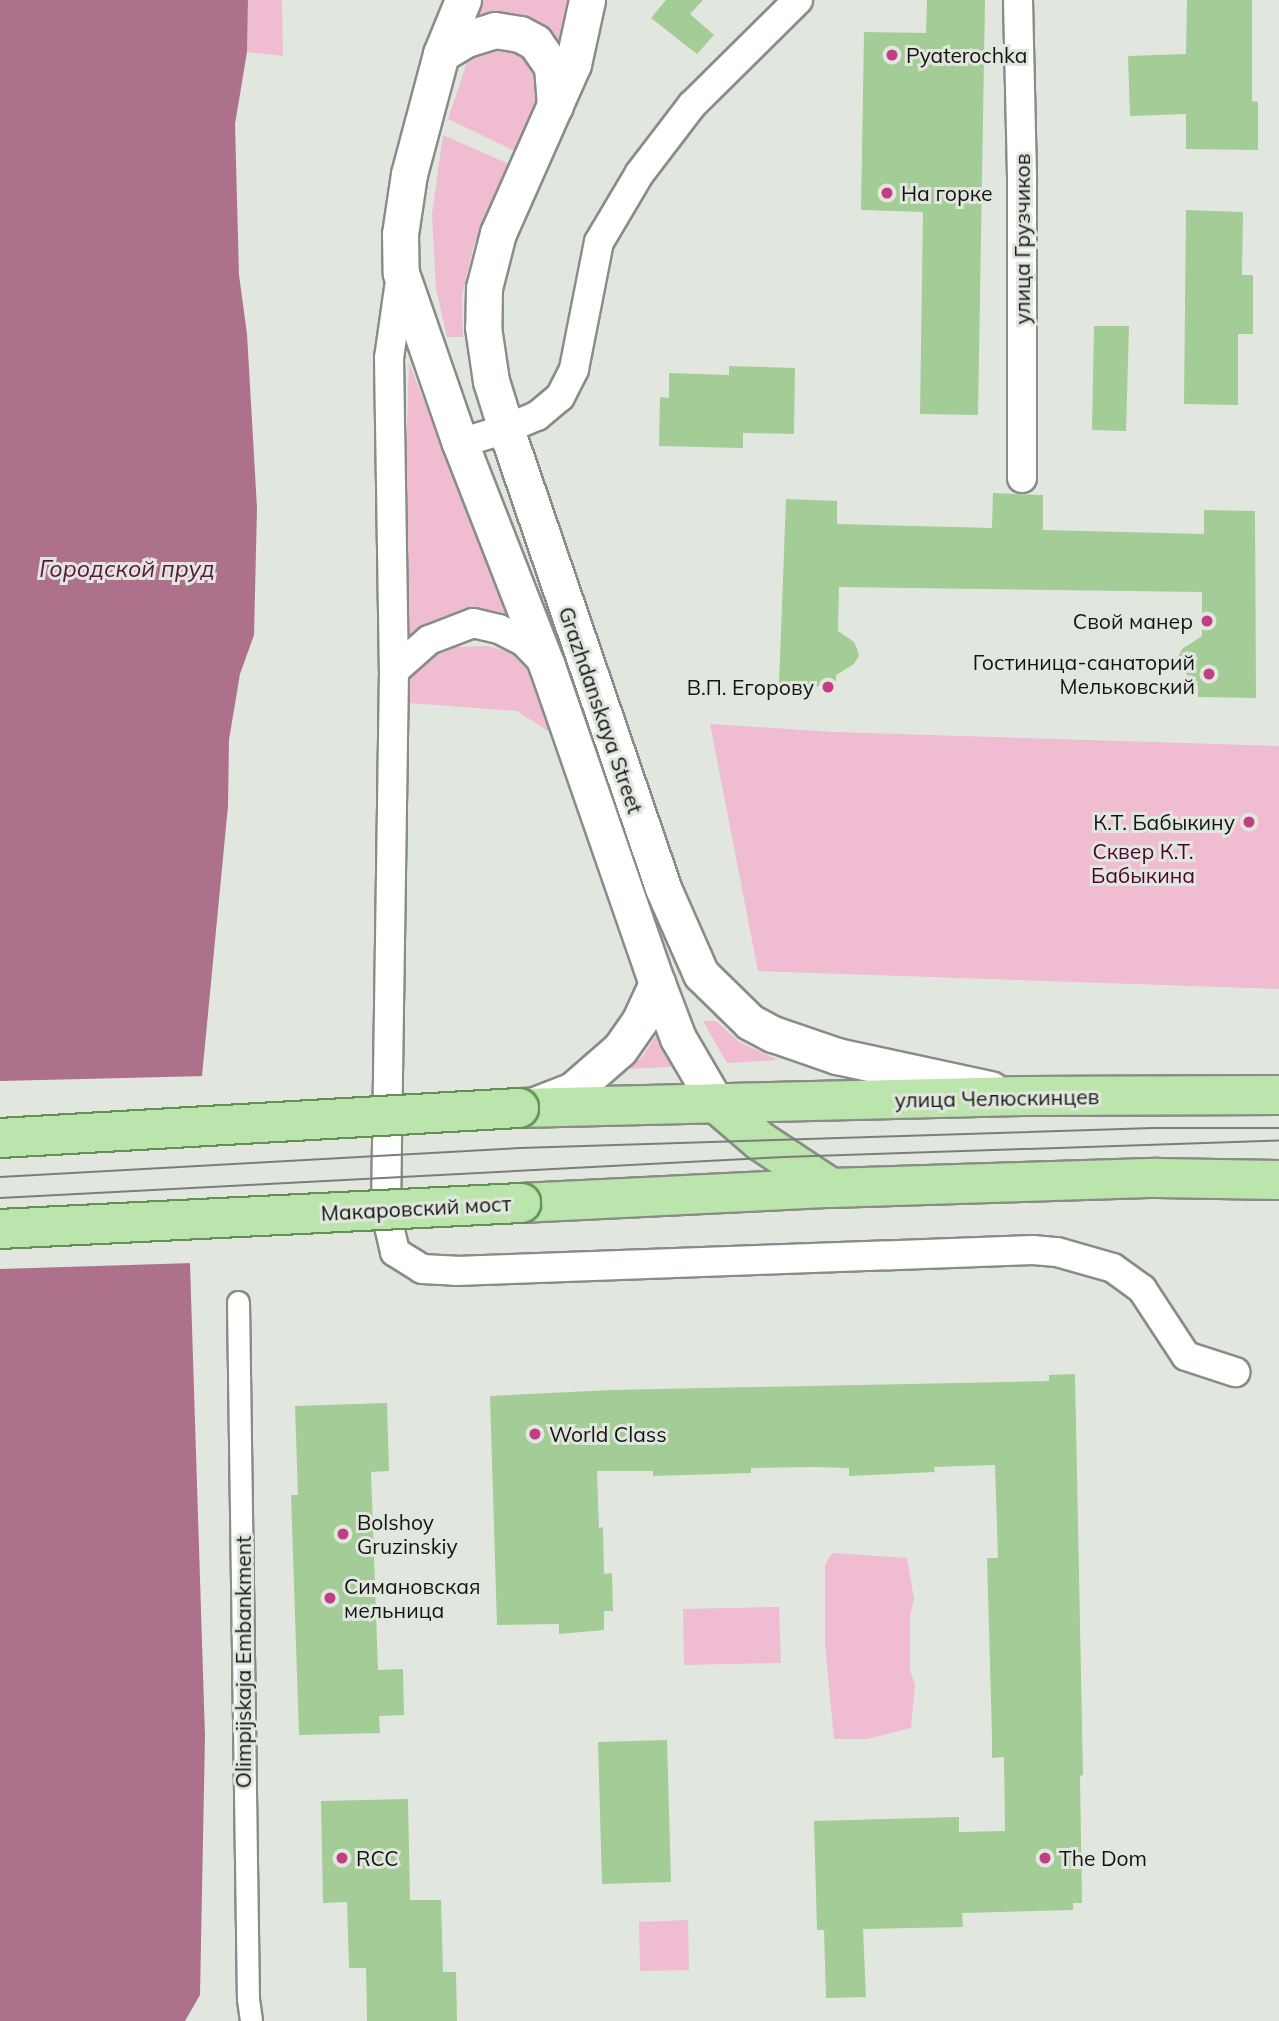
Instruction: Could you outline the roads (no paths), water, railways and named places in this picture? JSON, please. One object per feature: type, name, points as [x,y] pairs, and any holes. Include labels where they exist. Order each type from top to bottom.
[{"type":"main road","name":"улица Челюскинцев","points":[[716,1103],[1024,1096],[1279,1095]]},
{"type":"main road","points":[[0,1138],[524,1108],[716,1103]]},
{"type":"main road","name":"Grazhdanskaya Street","points":[[716,1103],[760,1141],[831,1188]]},
{"type":"main road","points":[[831,1188],[1157,1178],[1279,1180]]},
{"type":"main road","name":"Макаровский мост","points":[[0,1229],[831,1188]]},
{"type":"street","name":"Grazhdanskaya Street","points":[[463,0],[441,54],[409,174],[400,234],[401,272],[460,443],[547,666],[657,983],[678,1038],[716,1103]]},
{"type":"street","name":"Grazhdanskaya Street","points":[[587,0],[573,64],[498,233],[484,288],[482,327],[491,381],[506,429],[663,888],[701,974],[750,1022],[773,1034],[837,1056],[1024,1096]]},
{"type":"street","points":[[460,443],[537,416],[560,397],[574,369],[599,242],[640,173],[692,105],[798,0]]},
{"type":"street","name":"улица Грузчиков","points":[[1018,0],[1022,181],[1022,478]]},
{"type":"street","name":"Grazhdanskaya Street","points":[[441,54],[466,39],[495,30],[520,33],[535,42],[552,66],[555,106]]},
{"type":"street","points":[[401,272],[389,358],[394,671],[386,1213],[395,1252],[422,1269],[456,1272],[1005,1251],[1057,1252],[1113,1268],[1142,1289],[1186,1356],[1235,1372]]},
{"type":"street","points":[[394,671],[429,640],[473,623],[499,629],[524,642],[547,666]]},
{"type":"street","points":[[524,1108],[573,1090],[620,1049],[640,1020],[657,983]]},
{"type":"street","name":"Olimpijskaja Embankment","points":[[238,1302],[248,1999],[251,2021]]},
{"type":"water","name":"Городской пруд","points":[[0,0],[248,0],[247,52],[235,124],[239,275],[247,334],[257,508],[254,635],[240,674],[229,740],[228,806],[202,1076],[190,1264],[205,1736],[200,1995],[185,2021],[0,2021]]},
{"type":"tram line","points":[[0,1177],[520,1148],[1153,1128],[1279,1128]]},
{"type":"tram line","points":[[0,1198],[784,1157],[1279,1141]]},
{"type":"place","name":"Pyaterochka","points":[[892,55]]},
{"type":"place","name":"На горке","points":[[887,193]]},
{"type":"place","name":"Свой манер","points":[[1207,621]]},
{"type":"place","name":"Гостиница-санаторий Мельковский","points":[[1209,674]]},
{"type":"place","name":"В.П. Егорову","points":[[828,687]]},
{"type":"place","name":"К.Т. Бабыкину","points":[[1249,822]]},
{"type":"place","name":"World Class","points":[[535,1434]]},
{"type":"place","name":"Bolshoy Gruzinskiy","points":[[343,1534]]},
{"type":"place","name":"Симановская мельница","points":[[330,1598]]},
{"type":"place","name":"RCC","points":[[342,1858]]},
{"type":"place","name":"The Dom","points":[[1045,1858]]},
{"type":"park label","name":"Сквер К.Т. Бабыкина","points":[[1143,863]]}]
